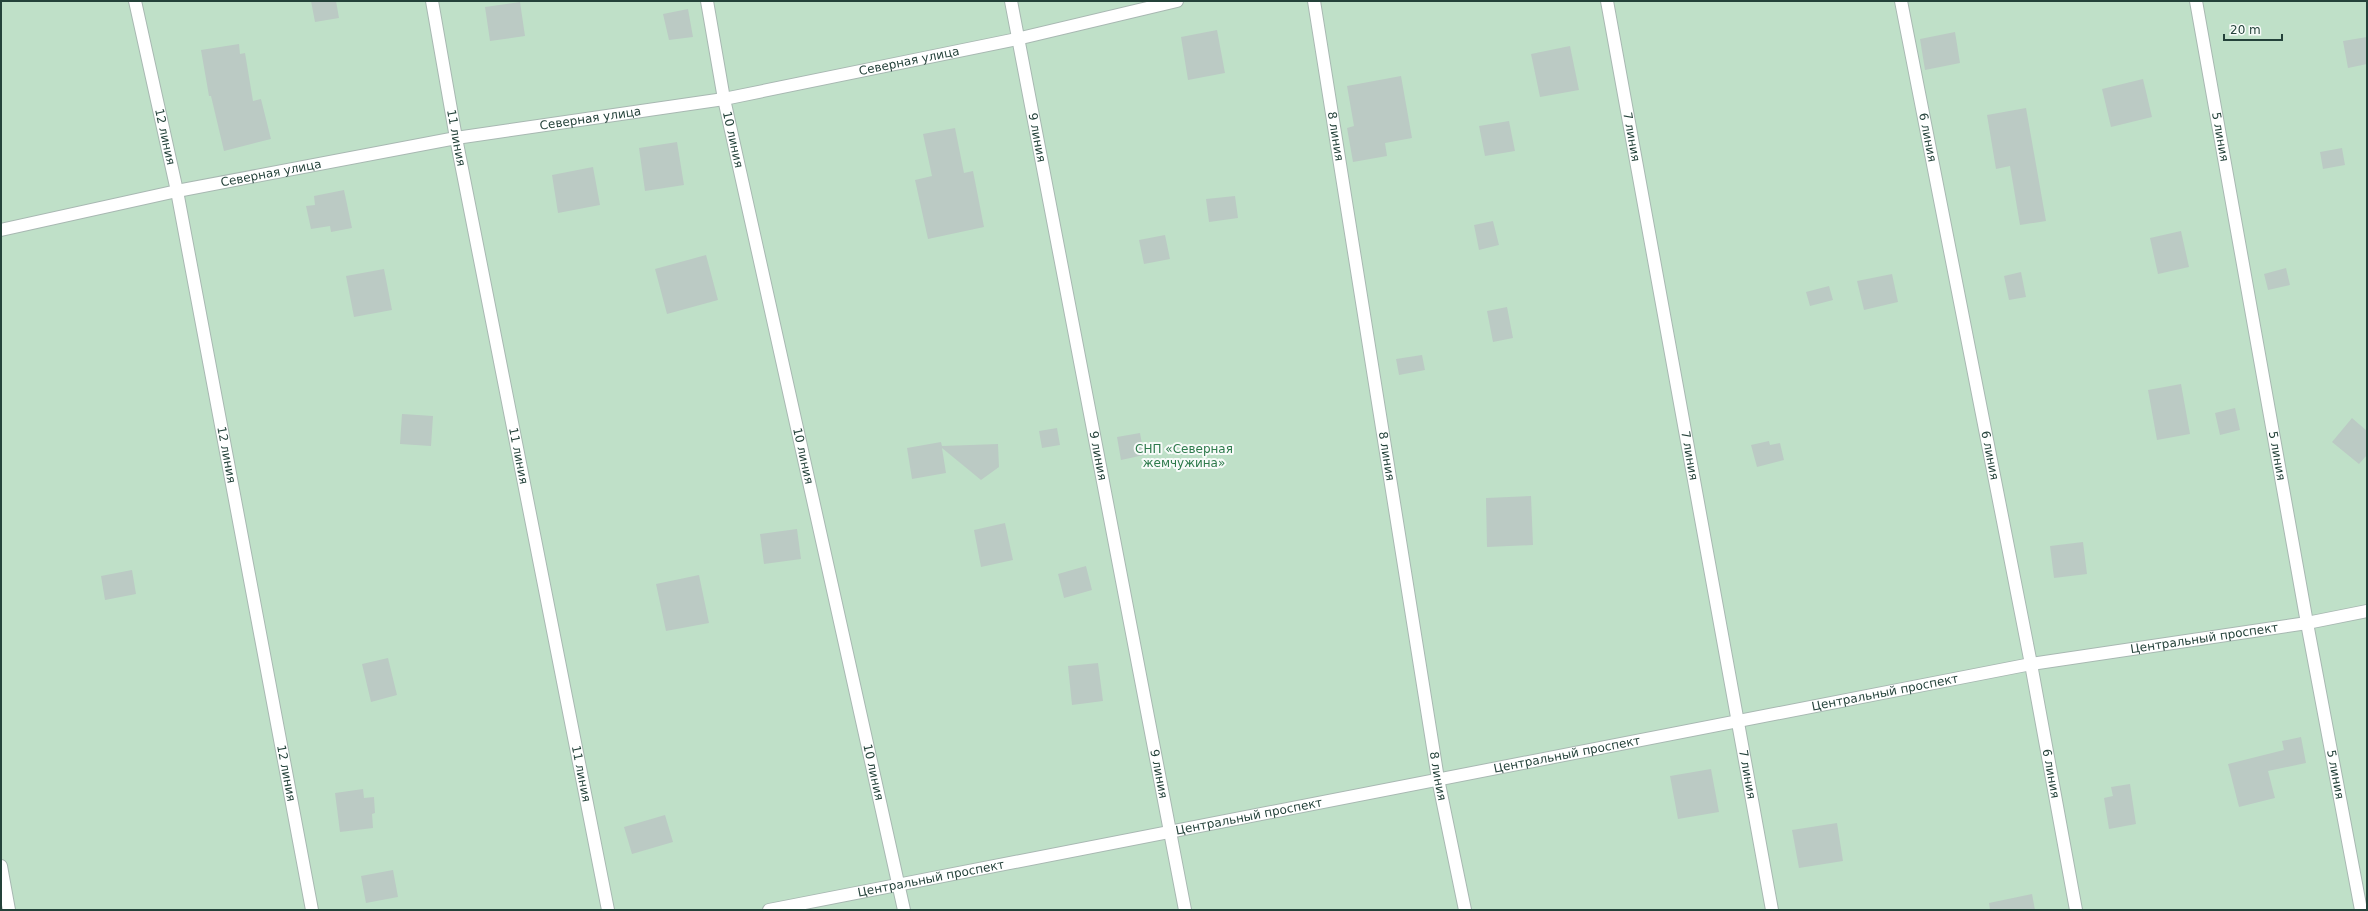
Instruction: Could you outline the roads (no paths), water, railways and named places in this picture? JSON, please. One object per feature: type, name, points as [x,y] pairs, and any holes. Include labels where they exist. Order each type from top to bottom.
[{"type":"street","name":"12 линия","points":[[135,1],[177,191],[312,910]]},
{"type":"street","name":"11 линия","points":[[432,1],[456,138],[608,910]]},
{"type":"street","name":"10 линия","points":[[707,1],[724,100],[904,910]]},
{"type":"street","name":"9 линия","points":[[1011,1],[1017,39],[1185,910]]},
{"type":"street","name":"Северная улица","points":[[1,230],[177,191],[456,138],[724,100],[1017,39],[1178,1]]},
{"type":"street","name":"8 линия","points":[[1314,1],[1438,779],[1465,910]]},
{"type":"street","name":"7 линия","points":[[1607,1],[1772,910]]},
{"type":"street","name":"6 линия","points":[[1901,1],[2031,664],[2076,910]]},
{"type":"street","name":"5 линия","points":[[2196,1],[2307,623],[2361,910]]},
{"type":"street","name":"Центральный проспект","points":[[769,910],[1738,719],[2031,664],[2307,623],[2367,611]]},
{"type":"street","points":[[1,866],[9,910]]},
{"type":"park label","name":"СНП «Северная жемчужина»","points":[[1184,456]]}]
